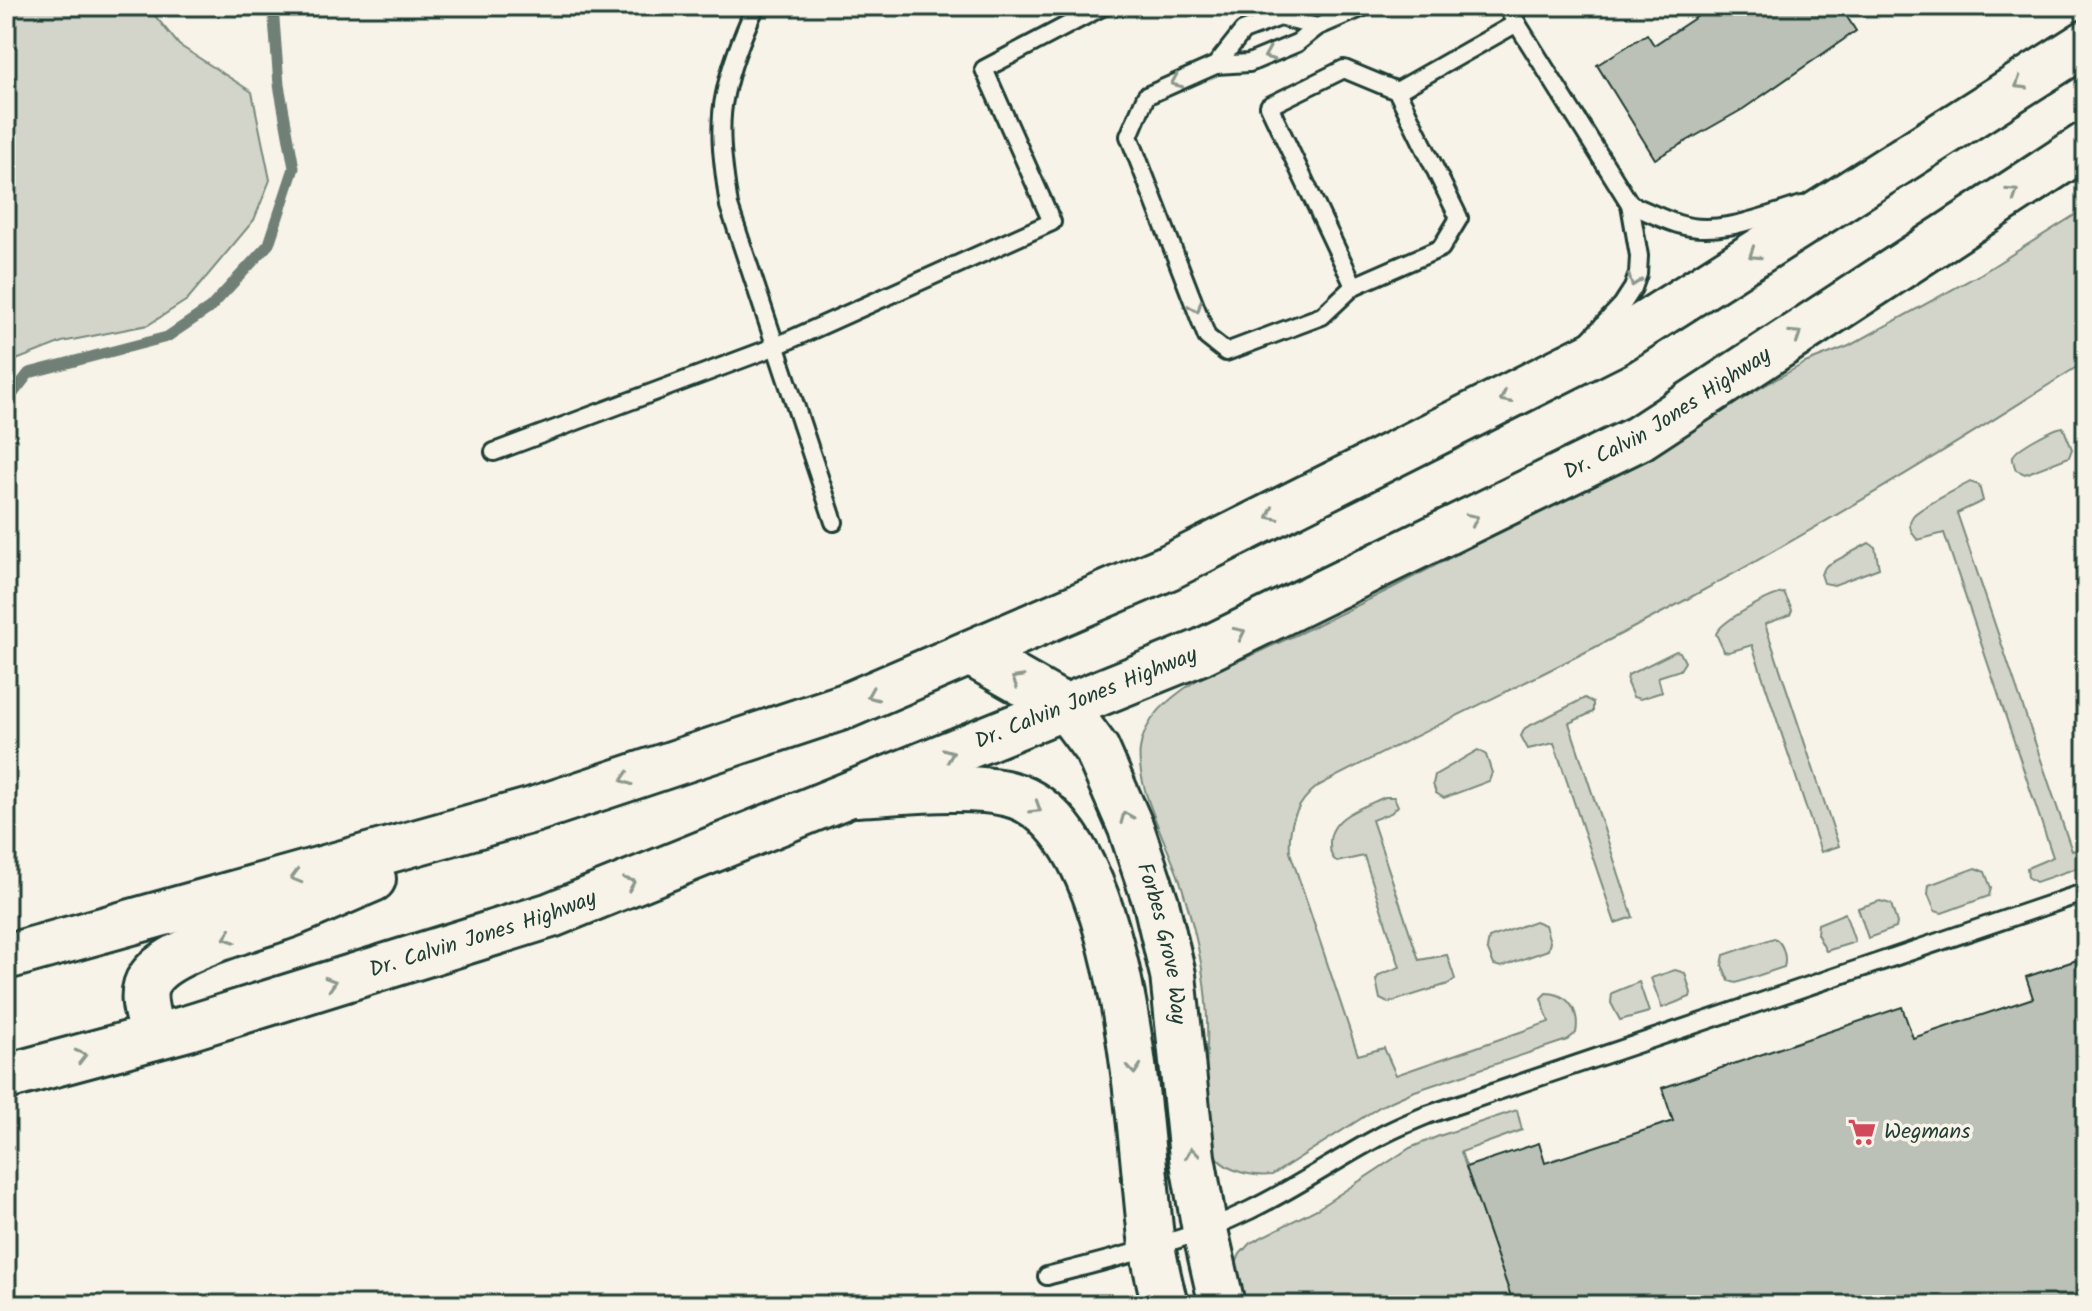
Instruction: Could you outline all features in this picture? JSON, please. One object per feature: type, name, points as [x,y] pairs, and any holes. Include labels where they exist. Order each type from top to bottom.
[{"type":"main road","points":[[16,954],[533,810],[846,706],[1169,567],[1615,343],[2086,43]]},
{"type":"main road","name":"Dr. Calvin Jones Highway","points":[[6,1077],[153,1037],[551,915],[1201,652],[1639,438],[2086,145]]},
{"type":"main road","name":"Forbes Grove Way","points":[[970,653],[1065,707],[1097,750],[1131,828],[1156,903],[1173,975],[1192,1157],[1222,1305]]},
{"type":"main road","points":[[851,794],[957,790],[1010,794],[1044,811],[1071,843],[1091,883],[1112,947],[1132,1047],[1152,1249],[1165,1305]]},
{"type":"main road","points":[[153,1037],[144,989],[150,977],[165,964],[190,950],[293,914],[533,810]]},
{"type":"main road","points":[[1152,1249],[1178,1280],[1188,1305]]},
{"type":"lane","points":[[756,6],[724,95],[722,153],[729,206],[834,522]]},
{"type":"lane","points":[[494,452],[774,347],[1052,222],[984,69],[1082,11],[1104,6]]},
{"type":"lane","points":[[1354,286],[1269,106],[1344,69],[1397,91],[1459,218],[1441,248],[1354,286],[1322,316],[1226,352],[1207,337],[1129,136],[1146,96],[1216,65],[1249,63],[1297,43],[1317,27],[1366,6]]},
{"type":"lane","points":[[1506,6],[1630,204],[1639,256],[1638,274],[1622,305],[1561,370]]},
{"type":"lane","points":[[1216,65],[1243,31],[1280,17],[1317,27]]},
{"type":"lane","points":[[1397,91],[1517,23]]},
{"type":"lane","points":[[1630,204],[1680,225],[1718,227],[1858,188]]},
{"type":"lane","points":[[1047,1276],[1152,1249],[1205,1230],[1250,1210],[1376,1138],[1427,1115],[2086,892]]},
{"type":"shaded area","points":[[6,6],[147,6],[179,45],[252,92],[270,180],[254,220],[187,300],[148,325],[62,342],[6,364]]},
{"type":"shaded area","points":[[2086,208],[2086,361],[1792,541],[1599,646],[1318,786],[1304,800],[1292,823],[1290,852],[1358,1055],[1384,1048],[1396,1075],[1549,1022],[1541,998],[1546,993],[1561,996],[1571,1005],[1576,1018],[1576,1033],[1567,1040],[1412,1092],[1381,1106],[1272,1175],[1237,1171],[1222,1163],[1211,1149],[1207,1129],[1206,1006],[1198,947],[1182,887],[1148,800],[1140,765],[1142,738],[1160,710],[1202,677],[1394,587],[1805,363],[1849,346],[1979,275]]},
{"type":"shaded area","points":[[2063,427],[2072,449],[2069,457],[2025,474],[2016,470],[2015,453],[2035,439]]},
{"type":"shaded area","points":[[1970,482],[1979,485],[1983,501],[1957,513],[2072,851],[2086,847],[2086,865],[2036,882],[2028,877],[2027,868],[2053,857],[1944,533],[1918,540],[1910,525],[1917,512]]},
{"type":"shaded area","points":[[1869,543],[1875,547],[1879,568],[1834,585],[1824,583],[1821,574],[1826,566]]},
{"type":"shaded area","points":[[1784,593],[1792,610],[1790,615],[1765,624],[1839,846],[1821,852],[1752,645],[1724,651],[1716,634],[1746,609]]},
{"type":"shaded area","points":[[1676,651],[1680,652],[1685,662],[1680,670],[1658,677],[1662,692],[1640,699],[1633,697],[1627,683],[1628,675]]},
{"type":"shaded area","points":[[1585,698],[1593,703],[1593,712],[1569,723],[1633,917],[1615,923],[1554,743],[1528,749],[1521,736],[1525,728]]},
{"type":"shaded area","points":[[1478,750],[1486,755],[1492,773],[1489,781],[1444,798],[1436,793],[1433,784],[1435,775]]},
{"type":"shaded area","points":[[1385,797],[1394,797],[1398,806],[1391,813],[1372,820],[1419,960],[1447,955],[1455,979],[1388,1003],[1380,999],[1376,980],[1379,975],[1400,967],[1364,856],[1337,862],[1331,855],[1330,845],[1331,835],[1341,820]]},
{"type":"shaded area","points":[[1975,868],[1985,872],[1991,888],[1989,896],[1942,913],[1935,911],[1928,894],[1929,885]]},
{"type":"shaded area","points":[[1880,901],[1891,904],[1896,928],[1868,938],[1858,908]]},
{"type":"shaded area","points":[[1845,913],[1855,942],[1826,951],[1817,934],[1818,924]]},
{"type":"shaded area","points":[[1535,921],[1545,925],[1550,942],[1548,950],[1501,967],[1494,965],[1487,948],[1489,938]]},
{"type":"shaded area","points":[[1774,938],[1784,951],[1784,967],[1736,983],[1729,981],[1722,965],[1724,955]]},
{"type":"shaded area","points":[[1675,970],[1685,973],[1690,997],[1662,1008],[1651,978]]},
{"type":"shaded area","points":[[1639,982],[1649,1012],[1620,1020],[1611,1003],[1612,993]]},
{"type":"shaded area","points":[[1517,1110],[1522,1130],[1461,1152],[1514,1305],[1239,1305],[1234,1268],[1240,1254],[1250,1243],[1317,1209],[1410,1148]]},
{"type":"building","points":[[1713,6],[1840,6],[1856,31],[1743,109],[1655,159],[1597,65],[1647,34],[1654,45]]},
{"type":"building","name":"Wegmans","points":[[2086,957],[2086,1305],[1514,1305],[1466,1167],[1539,1143],[1545,1163],[1673,1121],[1662,1088],[1902,1007],[1913,1038],[2033,998],[2026,977]]},
{"type":"waterway","points":[[6,415],[8,400],[29,373],[167,337],[210,308],[269,244],[294,168],[279,85],[273,6]]},
{"type":"place","name":"Wegmans","points":[[1862,1132]]}]
